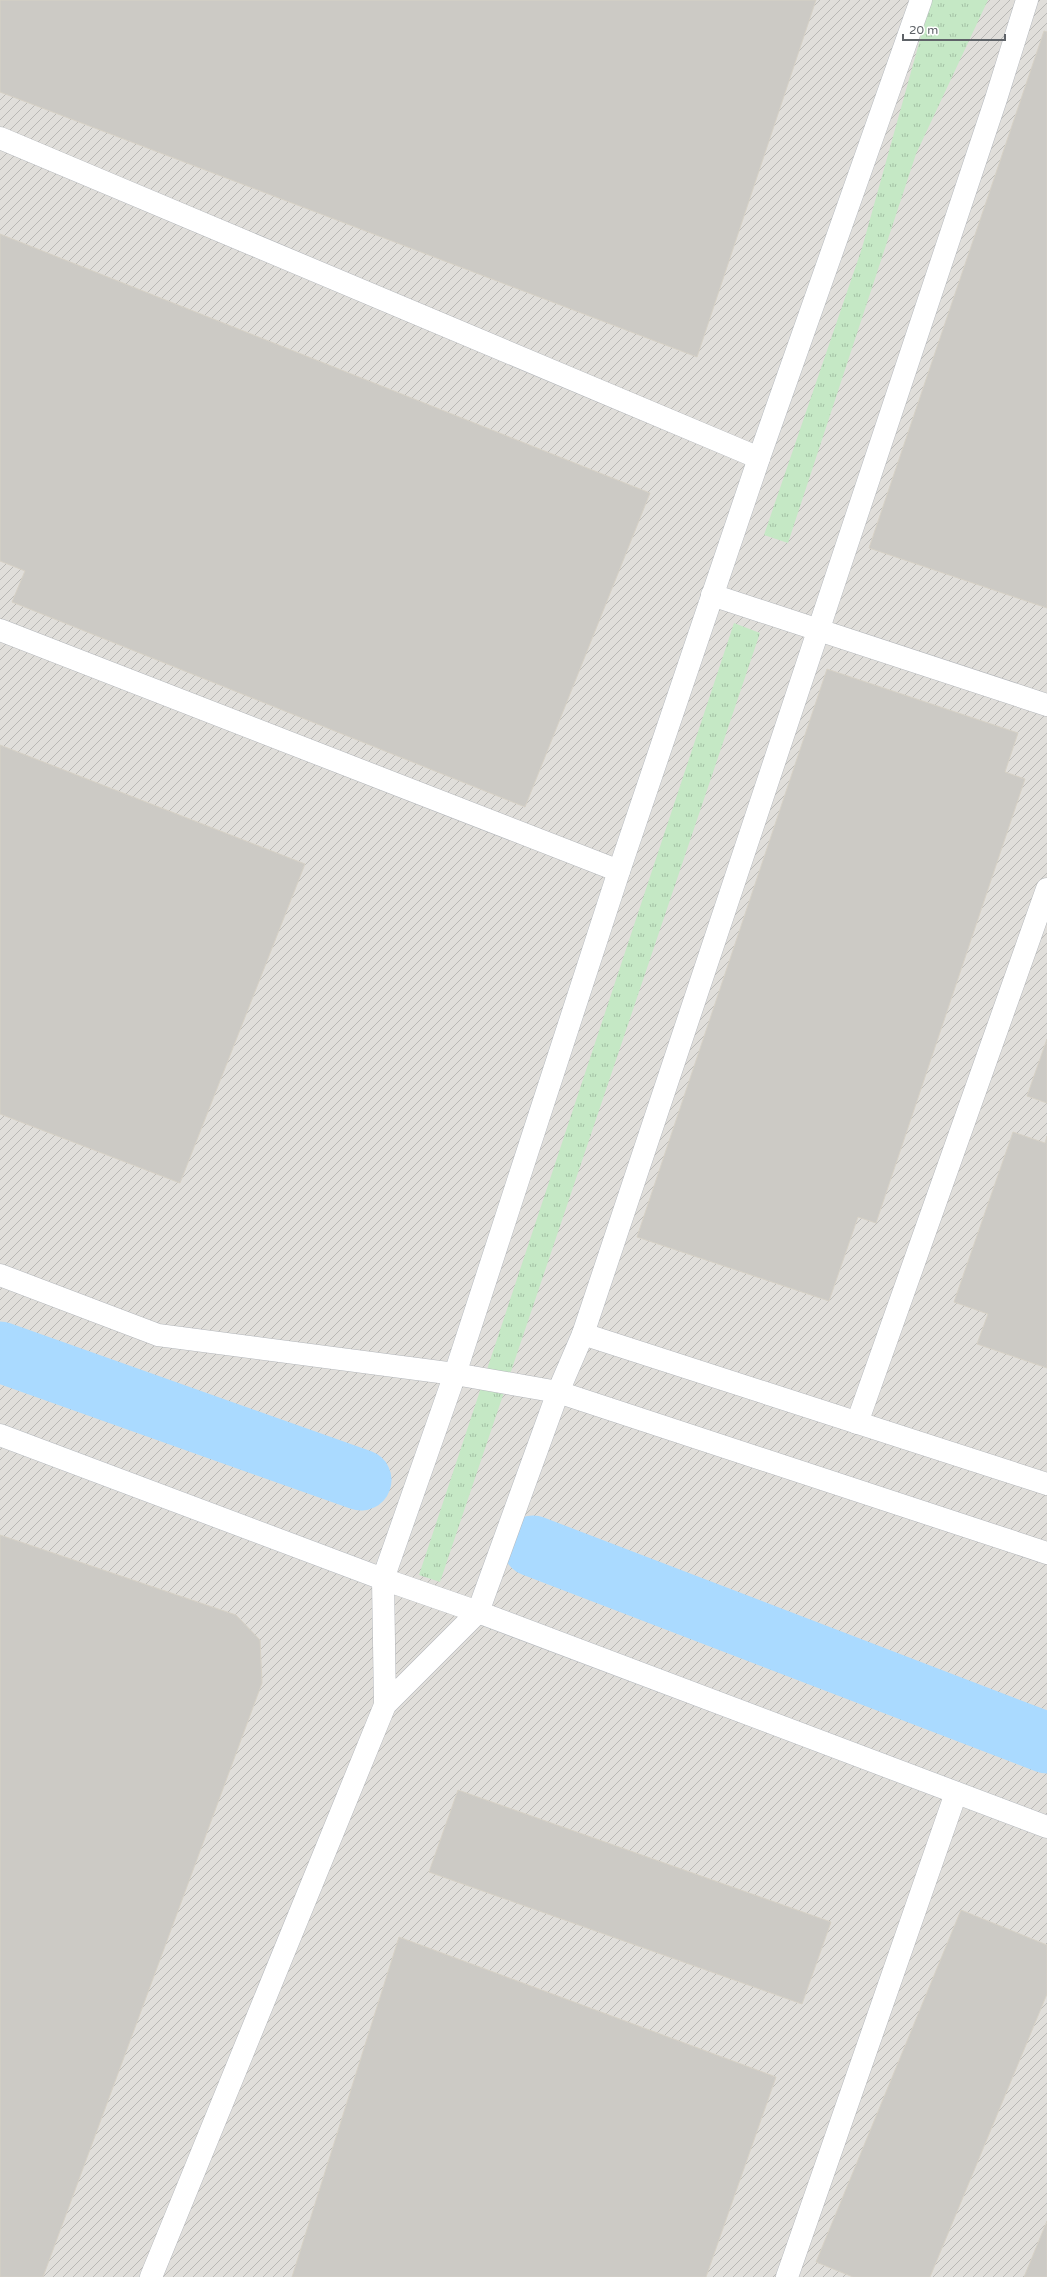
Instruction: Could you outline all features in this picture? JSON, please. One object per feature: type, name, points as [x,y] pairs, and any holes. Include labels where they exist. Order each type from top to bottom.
[{"type":"street","points":[[386,1705],[383,1579],[456,1374],[619,871],[712,595],[921,0]]},
{"type":"street","points":[[150,2277],[386,1705],[478,1612],[558,1392],[582,1334],[996,99],[1027,0]]},
{"type":"street","points":[[0,138],[759,458]]},
{"type":"street","points":[[712,595],[1047,706]]},
{"type":"street","points":[[0,630],[619,871]]},
{"type":"street","points":[[857,1423],[1047,889]]},
{"type":"street","points":[[0,1275],[158,1335],[456,1374],[558,1392],[1047,1553]]},
{"type":"street","points":[[582,1334],[1047,1484]]},
{"type":"street","points":[[0,1435],[383,1579],[478,1612],[1047,1827]]},
{"type":"street","points":[[787,2277],[956,1793]]},
{"type":"shaded area","points":[[0,0],[1047,0],[1047,2277],[0,2277]]},
{"type":"green space","points":[[931,0],[988,0],[916,154],[788,543],[764,535],[862,248]]},
{"type":"green space","points":[[734,623],[760,633],[440,1582],[419,1575]]},
{"type":"building","points":[[0,0],[816,0],[697,357],[0,92]]},
{"type":"building","points":[[1044,31],[1047,32],[1047,608],[869,548]]},
{"type":"building","points":[[0,234],[650,493],[525,807],[12,602],[25,571],[0,561]]},
{"type":"building","points":[[827,669],[1018,733],[1005,772],[1025,779],[876,1223],[858,1217],[829,1301],[637,1237]]},
{"type":"building","points":[[0,745],[305,864],[180,1183],[0,1114]]},
{"type":"building","points":[[1047,1039],[1047,1103],[1027,1096]]},
{"type":"building","points":[[1013,1132],[1045,1143],[1047,1136],[1047,1368],[977,1344],[988,1314],[954,1302]]},
{"type":"building","points":[[0,1535],[236,1615],[260,1640],[262,1683],[43,2277],[0,2277]]},
{"type":"building","points":[[458,1790],[831,1922],[802,2004],[429,1872]]},
{"type":"building","points":[[961,1910],[1047,1945],[1047,1994],[930,2277],[853,2277],[816,2262]]},
{"type":"building","points":[[399,1937],[776,2077],[706,2277],[292,2277]]},
{"type":"building","points":[[1047,2221],[1047,2277],[1024,2277]]},
{"type":"waterway","points":[[0,1352],[361,1480]]},
{"type":"waterway","points":[[533,1546],[1047,1743]]}]
